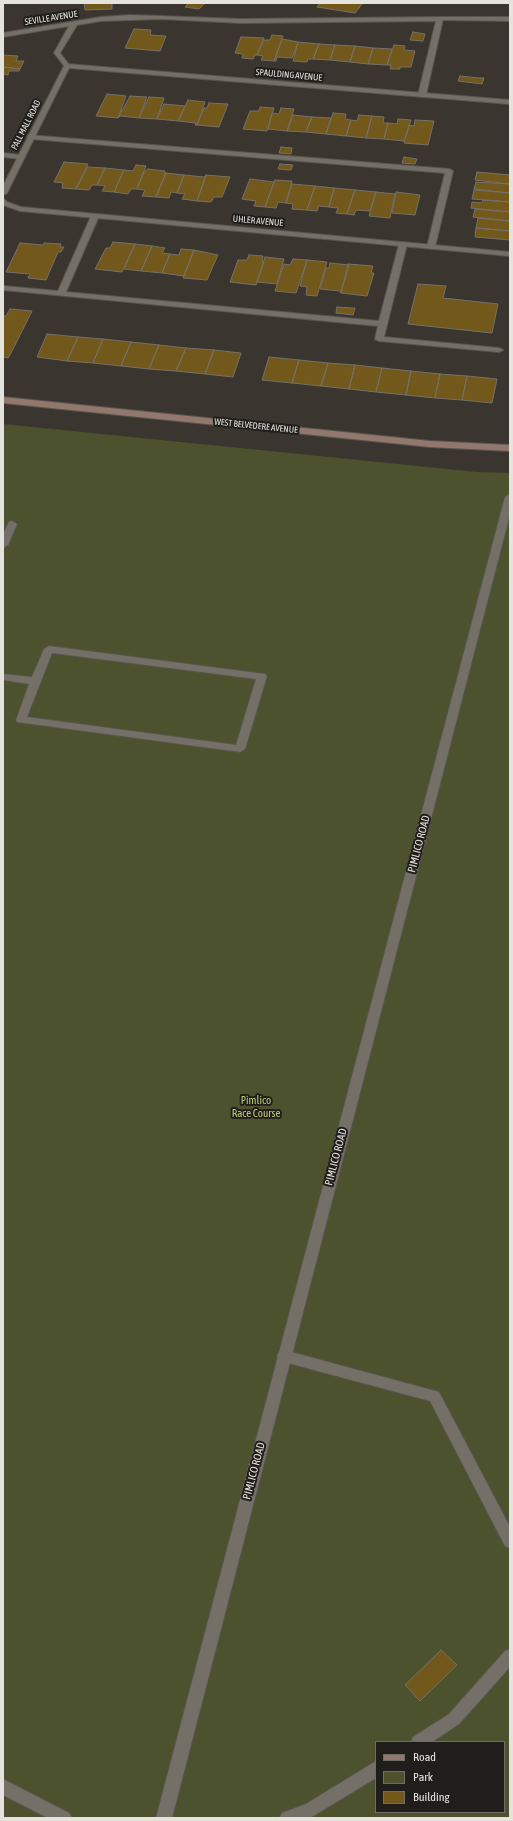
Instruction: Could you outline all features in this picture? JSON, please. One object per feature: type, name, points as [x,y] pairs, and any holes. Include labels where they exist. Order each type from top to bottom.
[{"type":"main road","name":"WEST BELVEDERE AVENUE","points":[[3,400],[430,444],[510,448]]},
{"type":"street","name":"SEVILLE AVENUE","points":[[3,35],[101,19],[153,17],[242,21],[510,19]]},
{"type":"street","points":[[422,95],[440,19]]},
{"type":"street","points":[[68,66],[57,53],[74,24]]},
{"type":"street","name":"SPAULDING AVENUE","points":[[68,66],[510,102]]},
{"type":"street","name":"PALL MALL ROAD","points":[[3,193],[68,66]]},
{"type":"street","points":[[32,137],[449,171],[431,247]]},
{"type":"street","points":[[3,155],[21,157]]},
{"type":"street","name":"UHLER AVENUE","points":[[4,202],[20,209],[510,254]]},
{"type":"street","points":[[61,293],[95,216]]},
{"type":"street","points":[[403,244],[379,339],[499,350]]},
{"type":"street","points":[[3,288],[383,324]]},
{"type":"street","name":"PIMLICO ROAD","points":[[164,1818],[284,1356],[508,512],[510,497]]},
{"type":"street","points":[[3,545],[12,524]]},
{"type":"street","points":[[49,649],[262,676],[240,749],[20,720],[34,681],[49,649]]},
{"type":"street","points":[[3,677],[34,681]]},
{"type":"street","points":[[284,1356],[434,1396],[510,1541]]},
{"type":"street","points":[[420,1741],[454,1719],[510,1656]]},
{"type":"street","points":[[287,1818],[310,1810],[375,1770]]},
{"type":"street","points":[[3,1787],[64,1818]]},
{"type":"green space","name":"Pimlico Race Course","points":[[3,424],[477,472],[510,473],[510,1818],[3,1818]]},
{"type":"building","points":[[84,3],[112,3],[112,9],[85,10]]},
{"type":"building","points":[[189,3],[205,3],[199,9],[185,7]]},
{"type":"building","points":[[320,3],[363,3],[355,13],[317,7]]},
{"type":"building","points":[[134,29],[151,30],[150,35],[166,36],[160,51],[125,48]]},
{"type":"building","points":[[413,32],[425,34],[423,41],[410,40]]},
{"type":"building","points":[[272,35],[283,36],[274,61],[261,60],[263,56],[257,55],[264,40],[270,40]]},
{"type":"building","points":[[241,37],[264,38],[257,55],[255,55],[253,59],[242,58],[243,54],[235,53]]},
{"type":"building","points":[[282,39],[298,42],[292,58],[277,57],[276,61],[274,61]]},
{"type":"building","points":[[298,42],[319,44],[313,59],[308,59],[307,62],[293,61]]},
{"type":"building","points":[[319,44],[335,45],[330,60],[313,59]]},
{"type":"building","points":[[335,45],[355,46],[350,62],[330,60]]},
{"type":"building","points":[[394,45],[405,46],[404,50],[415,51],[411,67],[390,69],[391,65],[387,65]]},
{"type":"building","points":[[355,46],[373,48],[368,64],[350,62]]},
{"type":"building","points":[[373,48],[392,49],[387,65],[368,64]]},
{"type":"building","points":[[3,55],[18,56],[16,61],[24,61],[20,69],[3,67]]},
{"type":"building","points":[[3,67],[20,69],[19,71],[9,71],[8,75],[3,74]]},
{"type":"building","points":[[460,76],[484,78],[482,84],[458,81]]},
{"type":"building","points":[[107,94],[126,96],[118,118],[96,116]]},
{"type":"building","points":[[130,96],[147,97],[139,118],[120,116],[118,118]]},
{"type":"building","points":[[149,97],[164,98],[157,119],[139,118]]},
{"type":"building","points":[[188,100],[205,102],[197,125],[195,125],[196,123],[178,121]]},
{"type":"building","points":[[209,103],[228,104],[219,127],[197,125],[204,108],[207,108]]},
{"type":"building","points":[[164,104],[185,106],[178,121],[157,119]]},
{"type":"building","points":[[260,107],[274,108],[267,131],[243,129],[250,111],[259,111]]},
{"type":"building","points":[[281,108],[294,109],[287,131],[268,129],[272,113],[279,114]]},
{"type":"building","points":[[333,113],[346,114],[345,119],[351,120],[346,136],[326,134]]},
{"type":"building","points":[[293,115],[312,117],[306,132],[287,131]]},
{"type":"building","points":[[359,115],[372,116],[366,138],[346,136],[351,120],[357,121]]},
{"type":"building","points":[[372,116],[384,117],[383,123],[388,123],[384,139],[366,138]]},
{"type":"building","points":[[312,117],[331,118],[326,134],[306,132]]},
{"type":"building","points":[[398,119],[411,120],[404,141],[384,139],[388,123],[397,124]]},
{"type":"building","points":[[415,120],[434,121],[428,145],[404,143],[409,125],[414,126]]},
{"type":"building","points":[[281,147],[292,148],[291,154],[279,153]]},
{"type":"building","points":[[404,157],[417,159],[415,164],[402,163]]},
{"type":"building","points":[[64,162],[88,164],[76,189],[62,188],[63,183],[54,182]]},
{"type":"building","points":[[280,164],[293,165],[291,170],[278,169]]},
{"type":"building","points":[[136,165],[146,166],[137,189],[131,189],[128,194],[114,192],[124,170],[133,171]]},
{"type":"building","points":[[87,167],[105,168],[97,185],[92,185],[89,190],[76,189]]},
{"type":"building","points":[[105,168],[124,170],[114,192],[102,191],[105,186],[97,185]]},
{"type":"building","points":[[148,169],[165,171],[164,173],[166,173],[156,197],[142,196],[145,190],[137,189],[144,172]]},
{"type":"building","points":[[477,172],[510,175],[510,184],[475,180]]},
{"type":"building","points":[[166,173],[184,175],[177,193],[171,192],[169,198],[156,197]]},
{"type":"building","points":[[184,175],[204,177],[206,175],[197,201],[182,199],[185,194],[177,193]]},
{"type":"building","points":[[206,175],[230,177],[222,197],[214,197],[211,202],[197,201]]},
{"type":"building","points":[[250,179],[274,182],[265,207],[254,206],[256,201],[242,199]]},
{"type":"building","points":[[275,180],[292,181],[286,203],[278,202],[276,208],[265,207]]},
{"type":"building","points":[[476,182],[510,184],[510,193],[474,189]]},
{"type":"building","points":[[292,184],[315,186],[307,210],[292,209],[293,204],[286,203]]},
{"type":"building","points":[[315,186],[334,188],[329,207],[319,206],[317,211],[307,210]]},
{"type":"building","points":[[334,188],[355,190],[347,214],[336,213],[338,208],[329,207]]},
{"type":"building","points":[[355,190],[376,192],[370,211],[356,210],[354,215],[347,214]]},
{"type":"building","points":[[474,190],[510,193],[510,202],[472,199]]},
{"type":"building","points":[[376,192],[395,194],[390,218],[369,216]]},
{"type":"building","points":[[396,192],[420,195],[415,215],[392,213]]},
{"type":"building","points":[[483,200],[510,202],[510,212],[471,208],[472,202],[482,203]]},
{"type":"building","points":[[475,209],[510,212],[510,221],[473,217]]},
{"type":"building","points":[[478,218],[510,221],[510,231],[476,228]]},
{"type":"building","points":[[476,228],[510,231],[510,240],[475,237]]},
{"type":"building","points":[[113,242],[135,244],[122,272],[95,269],[106,248],[110,248]]},
{"type":"building","points":[[20,243],[43,245],[44,243],[61,244],[60,247],[64,247],[61,252],[58,252],[46,280],[28,278],[30,274],[6,272]]},
{"type":"building","points":[[135,244],[152,246],[141,271],[124,269]]},
{"type":"building","points":[[152,246],[165,248],[162,253],[170,254],[162,273],[141,271]]},
{"type":"building","points":[[181,249],[194,250],[184,276],[162,273],[170,254],[179,255]]},
{"type":"building","points":[[194,250],[218,255],[207,280],[183,278]]},
{"type":"building","points":[[249,255],[263,256],[262,262],[264,262],[256,285],[230,282],[238,260],[247,260]]},
{"type":"building","points":[[265,257],[284,259],[277,284],[257,282]]},
{"type":"building","points":[[293,259],[307,260],[296,293],[275,291],[284,264],[290,265]]},
{"type":"building","points":[[307,260],[327,262],[317,296],[306,295],[307,287],[300,286]]},
{"type":"building","points":[[330,263],[349,265],[341,293],[340,291],[320,289],[326,268],[329,268]]},
{"type":"building","points":[[348,264],[373,266],[371,273],[374,273],[367,296],[341,293]]},
{"type":"building","points":[[418,284],[446,286],[443,298],[498,304],[492,333],[408,324]]},
{"type":"building","points":[[337,307],[355,308],[353,315],[336,313]]},
{"type":"building","points":[[10,309],[32,311],[8,358],[3,357],[3,316],[6,316]]},
{"type":"building","points":[[47,334],[78,337],[67,361],[37,357]]},
{"type":"building","points":[[78,337],[103,339],[93,363],[67,361]]},
{"type":"building","points":[[103,339],[131,342],[121,366],[93,363]]},
{"type":"building","points":[[131,342],[159,345],[149,369],[121,366]]},
{"type":"building","points":[[159,345],[186,348],[176,371],[149,369]]},
{"type":"building","points":[[186,348],[214,350],[205,374],[176,371]]},
{"type":"building","points":[[214,350],[241,353],[233,377],[205,374]]},
{"type":"building","points":[[269,357],[299,360],[292,383],[262,380]]},
{"type":"building","points":[[299,360],[328,363],[321,386],[292,383]]},
{"type":"building","points":[[328,363],[355,365],[349,389],[321,386]]},
{"type":"building","points":[[355,365],[382,368],[376,392],[349,389]]},
{"type":"building","points":[[382,368],[411,371],[406,395],[376,392]]},
{"type":"building","points":[[411,371],[440,374],[435,398],[406,395]]},
{"type":"building","points":[[440,374],[467,376],[462,400],[435,398]]},
{"type":"building","points":[[467,376],[497,379],[492,403],[462,400]]},
{"type":"building","points":[[441,1650],[457,1665],[420,1701],[405,1685]]}]
